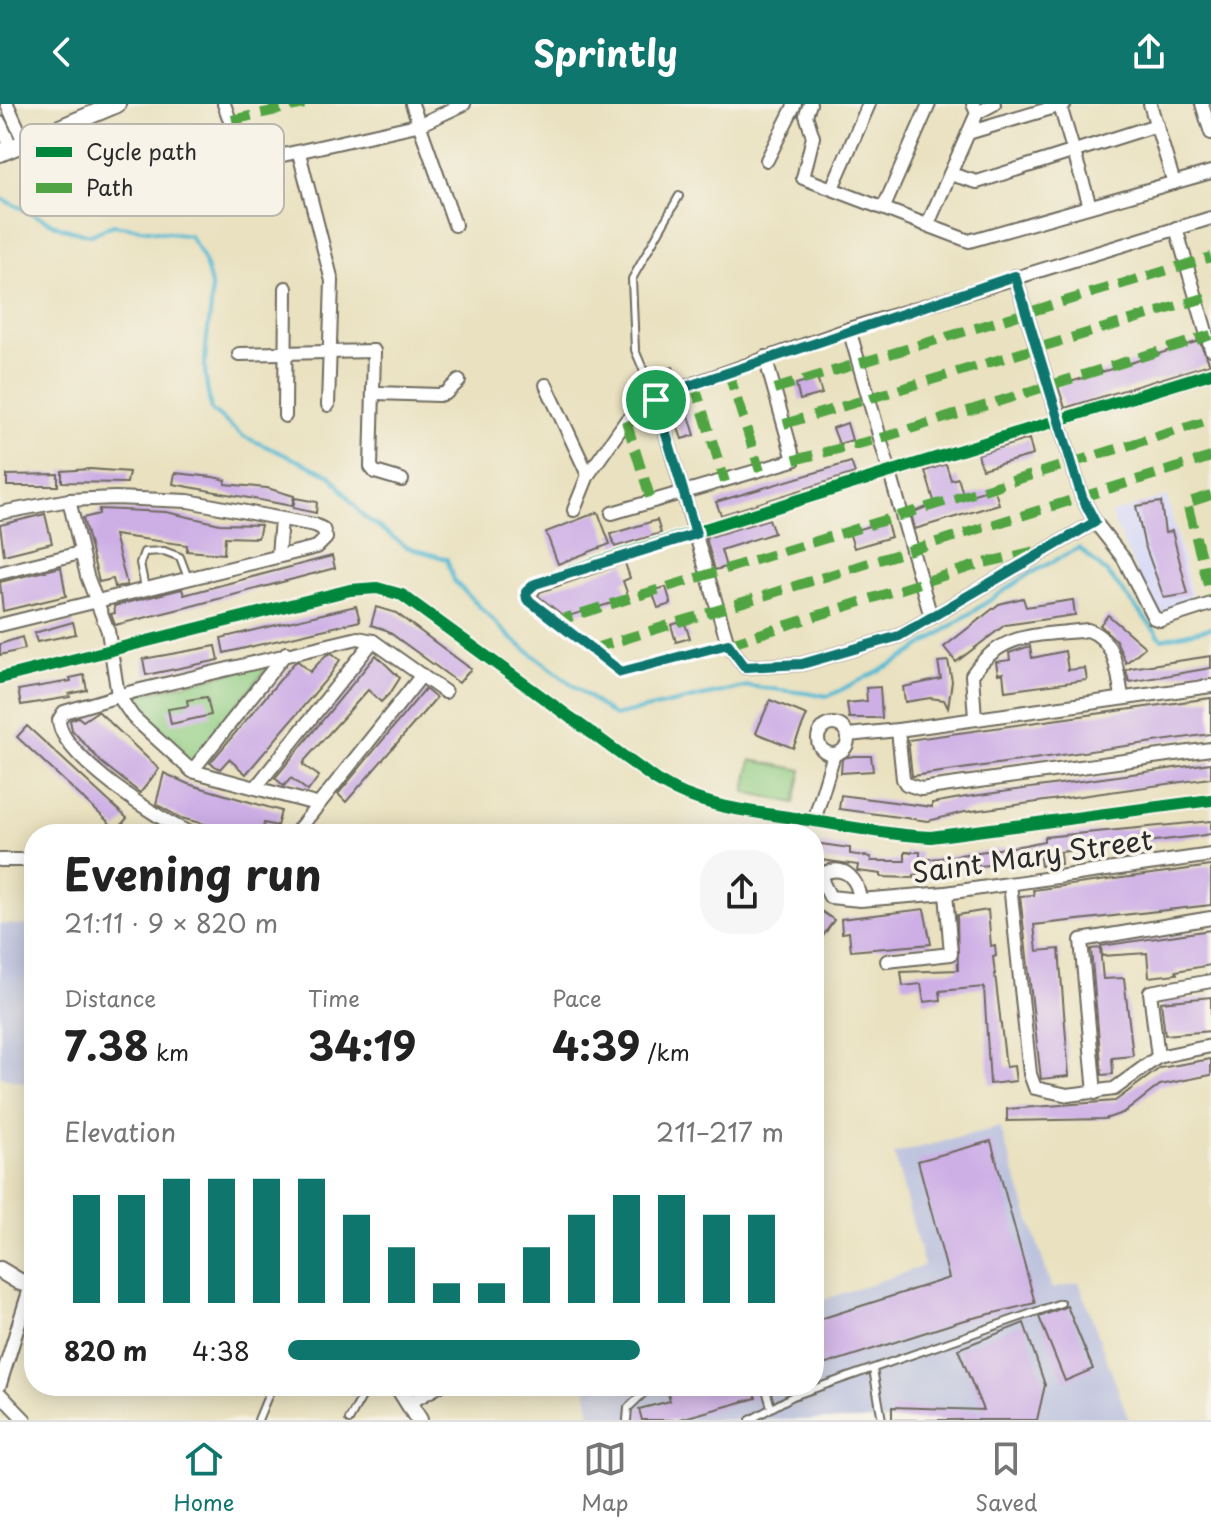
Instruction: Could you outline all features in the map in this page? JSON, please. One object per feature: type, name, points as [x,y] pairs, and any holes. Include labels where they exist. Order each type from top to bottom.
[{"type":"main road","points":[[70,124],[117,104]]},
{"type":"main road","points":[[0,1270],[24,1281]]},
{"type":"main road","points":[[404,1396],[419,1420]]},
{"type":"street","points":[[7,104],[12,149]]},
{"type":"street","points":[[224,104],[231,124]]},
{"type":"street","points":[[412,104],[455,225]]},
{"type":"street","points":[[284,156],[421,124],[464,104]]},
{"type":"street","points":[[767,160],[795,104]]},
{"type":"street","points":[[810,104],[806,115],[813,137],[802,177],[969,241],[1211,172]]},
{"type":"street","points":[[832,188],[869,104]]},
{"type":"street","points":[[884,207],[929,104]]},
{"type":"street","points":[[927,226],[968,133],[975,109],[994,104]]},
{"type":"street","points":[[1150,104],[1174,183]]},
{"type":"street","points":[[1202,104],[1211,133]]},
{"type":"street","points":[[968,133],[1043,107],[1063,105],[1073,152],[1090,206]]},
{"type":"street","points":[[0,123],[12,149]]},
{"type":"street","points":[[950,174],[977,182],[1157,125]]},
{"type":"street","points":[[299,153],[332,281],[328,405]]},
{"type":"street","points":[[574,510],[588,475],[626,421],[656,400],[765,357],[849,329],[1211,218]]},
{"type":"street","points":[[1176,228],[1211,349]]},
{"type":"street","points":[[1015,276],[1087,510],[1124,559],[1154,618],[1161,620],[1211,604]]},
{"type":"street","points":[[285,416],[286,288]]},
{"type":"street","points":[[849,329],[888,475],[931,617]]},
{"type":"street","points":[[239,354],[374,351],[376,393],[371,467],[375,472],[402,480]]},
{"type":"street","points":[[612,513],[794,460],[765,357]]},
{"type":"street","points":[[728,644],[621,672],[527,599],[526,592],[535,584],[1211,373]]},
{"type":"street","points":[[376,393],[439,395],[459,381]]},
{"type":"street","points":[[546,385],[588,475]]},
{"type":"street","points":[[656,400],[686,493],[728,644],[745,667],[802,664],[899,636],[1095,522]]},
{"type":"street","points":[[0,513],[69,500],[188,501],[319,526],[325,533],[326,542],[0,625]]},
{"type":"street","points":[[69,500],[80,553],[108,631],[118,695],[133,717],[192,771],[316,804]]},
{"type":"street","points":[[278,555],[281,520]]},
{"type":"street","points":[[0,573],[80,553]]},
{"type":"street","points":[[0,678],[350,590],[390,590],[402,595],[675,792],[719,807],[895,835],[954,836],[1211,800]]},
{"type":"street","points":[[975,718],[972,675],[993,649],[1021,639],[1088,630],[1098,634],[1115,659],[1122,696]]},
{"type":"street","points":[[167,824],[130,800],[59,729],[64,712],[118,695],[358,638],[373,641],[445,692]]},
{"type":"street","points":[[256,787],[373,641]]},
{"type":"street","points":[[192,771],[286,653]]},
{"type":"street","points":[[302,824],[422,675]]},
{"type":"street","points":[[834,754],[821,748],[818,738],[822,729],[836,724],[848,735],[898,730],[1122,696],[1211,686]]},
{"type":"street","points":[[898,730],[903,779],[906,784],[921,789],[1211,749]]},
{"type":"street","points":[[814,821],[834,754],[847,745],[848,735]]},
{"type":"street","name":"Saint Mary Street","points":[[860,900],[946,893],[1211,855]]},
{"type":"street","points":[[0,860],[24,860]]},
{"type":"street","points":[[1010,884],[1032,1082],[1041,1092],[1095,1093],[1124,1085],[1158,1057],[1211,1046]]},
{"type":"street","points":[[887,961],[951,954],[946,893]]},
{"type":"street","points":[[1095,1093],[1081,940],[1211,918]]},
{"type":"street","points":[[1158,1057],[1150,992],[1211,981]]},
{"type":"street","points":[[0,1384],[24,1312]]},
{"type":"street","points":[[0,1394],[25,1420]]},
{"type":"street","points":[[409,1403],[421,1396]]},
{"type":"lane","points":[[656,400],[635,350],[632,279],[679,196]]},
{"type":"lane","points":[[145,588],[140,563],[144,552],[164,551],[180,557],[188,578]]},
{"type":"lane","points":[[824,1387],[1061,1303]]},
{"type":"lane","points":[[873,1369],[882,1420]]},
{"type":"lane","points":[[258,1420],[268,1396]]},
{"type":"lane","points":[[349,1420],[362,1396]]},
{"type":"lane","points":[[627,1420],[628,1408],[641,1396]]},
{"type":"lane","points":[[768,1396],[771,1407]]},
{"type":"lane","points":[[750,1420],[771,1407],[801,1396]]},
{"type":"shaded area","points":[[1167,496],[1192,596],[1157,617],[1110,514]]},
{"type":"shaded area","points":[[0,924],[24,925],[24,1083],[0,1076]]},
{"type":"shaded area","points":[[1000,1127],[1052,1289],[1079,1282],[1129,1420],[591,1420],[587,1396],[824,1396],[824,1300],[924,1266],[894,1154]]},
{"type":"green space","points":[[271,663],[190,764],[122,699]]},
{"type":"green space","points":[[751,760],[802,770],[795,803],[745,792]]},
{"type":"building","points":[[1199,341],[1210,364],[1065,408],[1058,386]]},
{"type":"building","points":[[673,367],[678,380],[664,385],[659,372]]},
{"type":"building","points":[[817,378],[822,394],[800,400],[796,384]]},
{"type":"building","points":[[683,397],[695,435],[682,439],[669,402]]},
{"type":"building","points":[[847,423],[852,440],[839,444],[833,428]]},
{"type":"building","points":[[1029,439],[1033,455],[982,469],[978,454]]},
{"type":"building","points":[[851,462],[855,473],[721,515],[716,502]]},
{"type":"building","points":[[946,464],[951,480],[958,478],[964,497],[994,488],[999,504],[915,529],[911,513],[935,504],[925,471]]},
{"type":"building","points":[[90,469],[129,472],[127,483],[62,482],[62,471]]},
{"type":"building","points":[[175,473],[213,477],[226,480],[225,484],[267,488],[294,496],[292,506],[173,484]]},
{"type":"building","points":[[58,474],[58,486],[7,486],[7,475]]},
{"type":"building","points":[[295,498],[317,502],[316,513],[293,508]]},
{"type":"building","points":[[1161,502],[1165,533],[1172,531],[1188,594],[1164,598],[1144,543],[1136,506]]},
{"type":"building","points":[[99,509],[166,512],[220,524],[261,525],[258,538],[225,537],[224,554],[187,551],[187,545],[114,535],[127,585],[115,587],[113,579],[99,582],[83,518],[99,514]]},
{"type":"building","points":[[598,512],[610,544],[558,564],[546,532]]},
{"type":"building","points":[[45,514],[52,543],[4,555],[0,525]]},
{"type":"building","points":[[769,519],[774,533],[721,550],[726,567],[715,570],[706,538]]},
{"type":"building","points":[[657,520],[661,533],[615,547],[611,534]]},
{"type":"building","points":[[886,521],[891,537],[854,548],[849,532]]},
{"type":"building","points":[[332,556],[335,568],[188,607],[115,625],[111,614],[115,613],[114,606],[182,589],[184,595]]},
{"type":"building","points":[[625,563],[630,578],[623,581],[629,598],[565,617],[538,596],[540,592]]},
{"type":"building","points":[[61,567],[66,596],[3,611],[0,582]]},
{"type":"building","points":[[666,587],[671,604],[658,608],[652,591]]},
{"type":"building","points":[[1023,598],[1026,607],[1073,600],[1075,615],[1005,625],[956,662],[944,647],[999,604]]},
{"type":"building","points":[[356,606],[360,621],[224,653],[221,638]]},
{"type":"building","points":[[376,607],[396,613],[471,669],[459,683],[386,630],[371,625]]},
{"type":"building","points":[[1108,615],[1145,647],[1126,663],[1116,640],[1100,625]]},
{"type":"building","points":[[684,621],[690,638],[676,642],[671,625]]},
{"type":"building","points":[[73,622],[76,634],[37,642],[34,633]]},
{"type":"building","points":[[22,637],[25,649],[0,655],[0,644]]},
{"type":"building","points":[[216,646],[219,660],[146,675],[143,659]]},
{"type":"building","points":[[1030,646],[1032,658],[1065,651],[1068,670],[1085,668],[1087,680],[1005,691],[1003,673],[998,674],[996,662],[1010,660],[1009,653]]},
{"type":"building","points":[[332,653],[340,660],[330,675],[246,774],[229,759],[220,769],[210,763],[294,663],[298,661],[310,672],[326,655]]},
{"type":"building","points":[[376,655],[400,678],[391,692],[381,702],[368,690],[305,760],[303,765],[319,776],[308,791],[291,778],[284,786],[275,778]]},
{"type":"building","points":[[1211,656],[1211,668],[1129,682],[1126,670],[1131,668]]},
{"type":"building","points":[[948,661],[952,681],[948,708],[944,700],[930,698],[905,702],[903,687],[941,679],[938,662]]},
{"type":"building","points":[[84,675],[87,690],[69,694],[70,697],[21,705],[18,690],[71,681],[70,678]]},
{"type":"building","points":[[880,687],[882,718],[849,718],[847,703],[867,701],[866,688]]},
{"type":"building","points":[[425,689],[436,698],[346,802],[338,794]]},
{"type":"building","points":[[207,697],[211,715],[171,724],[168,709],[188,706],[187,700]]},
{"type":"building","points":[[1211,698],[1211,734],[912,776],[908,740]]},
{"type":"building","points":[[770,700],[807,715],[793,748],[756,733]]},
{"type":"building","points":[[98,711],[159,769],[140,793],[101,762],[72,730],[70,720],[78,717],[83,721]]},
{"type":"building","points":[[27,726],[127,818],[122,824],[111,824],[17,737]]},
{"type":"building","points":[[871,756],[873,771],[841,773],[842,758]]},
{"type":"building","points":[[1211,763],[1211,778],[965,812],[928,821],[839,809],[841,795],[932,807],[932,803],[966,797]]},
{"type":"building","points":[[164,773],[188,784],[281,811],[278,824],[204,824],[181,818],[156,804]]},
{"type":"building","points":[[1211,821],[1211,834],[1060,852],[1061,864],[1041,866],[1040,858],[914,875],[913,878],[881,877],[881,874],[857,871],[858,865],[824,860],[824,844],[850,848],[850,854],[871,857],[871,861],[905,861],[905,852],[920,852],[920,860],[940,858],[1025,845],[1044,841],[1044,837]]},
{"type":"building","points":[[1211,866],[1211,905],[1034,925],[1037,951],[1059,949],[1069,1076],[1041,1079],[1020,896],[1034,895],[1033,890]]},
{"type":"building","points":[[924,909],[931,944],[851,951],[849,932],[842,933],[841,919]]},
{"type":"building","points":[[988,910],[991,946],[995,945],[996,956],[993,957],[1006,1067],[1014,1066],[1016,1081],[990,1084],[984,987],[940,991],[941,1000],[924,1002],[921,984],[903,986],[901,972],[958,970],[957,915]]},
{"type":"building","points":[[824,913],[834,920],[824,935]]},
{"type":"building","points":[[1211,930],[1211,965],[1176,971],[1177,974],[1149,977],[1147,953],[1102,956],[1101,946]]},
{"type":"building","points":[[1100,948],[1103,979],[1124,978],[1133,1056],[1112,1058],[1113,1074],[1102,1075],[1091,949]]},
{"type":"building","points":[[1211,997],[1211,1031],[1165,1035],[1161,1002]]},
{"type":"building","points":[[1211,1059],[1211,1075],[1160,1085],[1125,1112],[1105,1119],[1007,1121],[1007,1109],[1115,1101],[1160,1068]]},
{"type":"building","points":[[991,1141],[1035,1303],[961,1321],[824,1365],[824,1318],[949,1278],[918,1161]]},
{"type":"building","points":[[1067,1306],[1093,1369],[1065,1381],[1039,1317]]},
{"type":"building","points":[[1024,1323],[1045,1385],[1037,1420],[892,1420],[892,1407],[983,1410],[958,1349]]},
{"type":"building","points":[[669,1396],[756,1398],[677,1420],[642,1420],[639,1409],[670,1401]]},
{"type":"waterway","points":[[0,198],[20,208]]},
{"type":"waterway","points":[[37,216],[62,228],[91,235],[113,225],[190,236],[201,256],[211,287],[205,367],[211,410],[243,436],[330,475],[363,516],[407,547],[447,559],[454,581],[512,639],[614,716],[748,686],[829,696],[902,659],[1029,574],[1079,548],[1108,574],[1162,639],[1211,628]]},
{"type":"marked path","points":[[232,120],[304,104]]},
{"type":"marked path","points":[[774,389],[1211,257]]},
{"type":"marked path","points":[[784,424],[1211,296]]},
{"type":"marked path","points":[[794,460],[878,439],[1211,335]]},
{"type":"marked path","points":[[728,371],[760,471]]},
{"type":"marked path","points":[[694,383],[725,482]]},
{"type":"marked path","points":[[553,622],[1211,420]]},
{"type":"marked path","points":[[626,421],[652,503]]},
{"type":"marked path","points":[[592,649],[1211,457]]},
{"type":"marked path","points":[[1211,495],[1187,503],[1211,596]]},
{"type":"marked path","points":[[728,644],[980,564],[1049,548]]},
{"type":"cycle path","points":[[728,644],[621,672],[527,599],[526,592],[535,584],[595,563],[1211,373]]},
{"type":"cycle path","points":[[0,678],[350,590],[377,588],[402,595],[656,780],[713,804],[873,831],[931,837],[1211,800]]},
{"type":"route","points":[[1015,276],[1082,497],[1095,522],[899,636],[802,664],[745,667],[728,644],[627,673],[621,672],[553,622],[527,599],[526,592],[535,584],[595,563],[696,534],[656,400],[765,357],[1015,276]]}]
